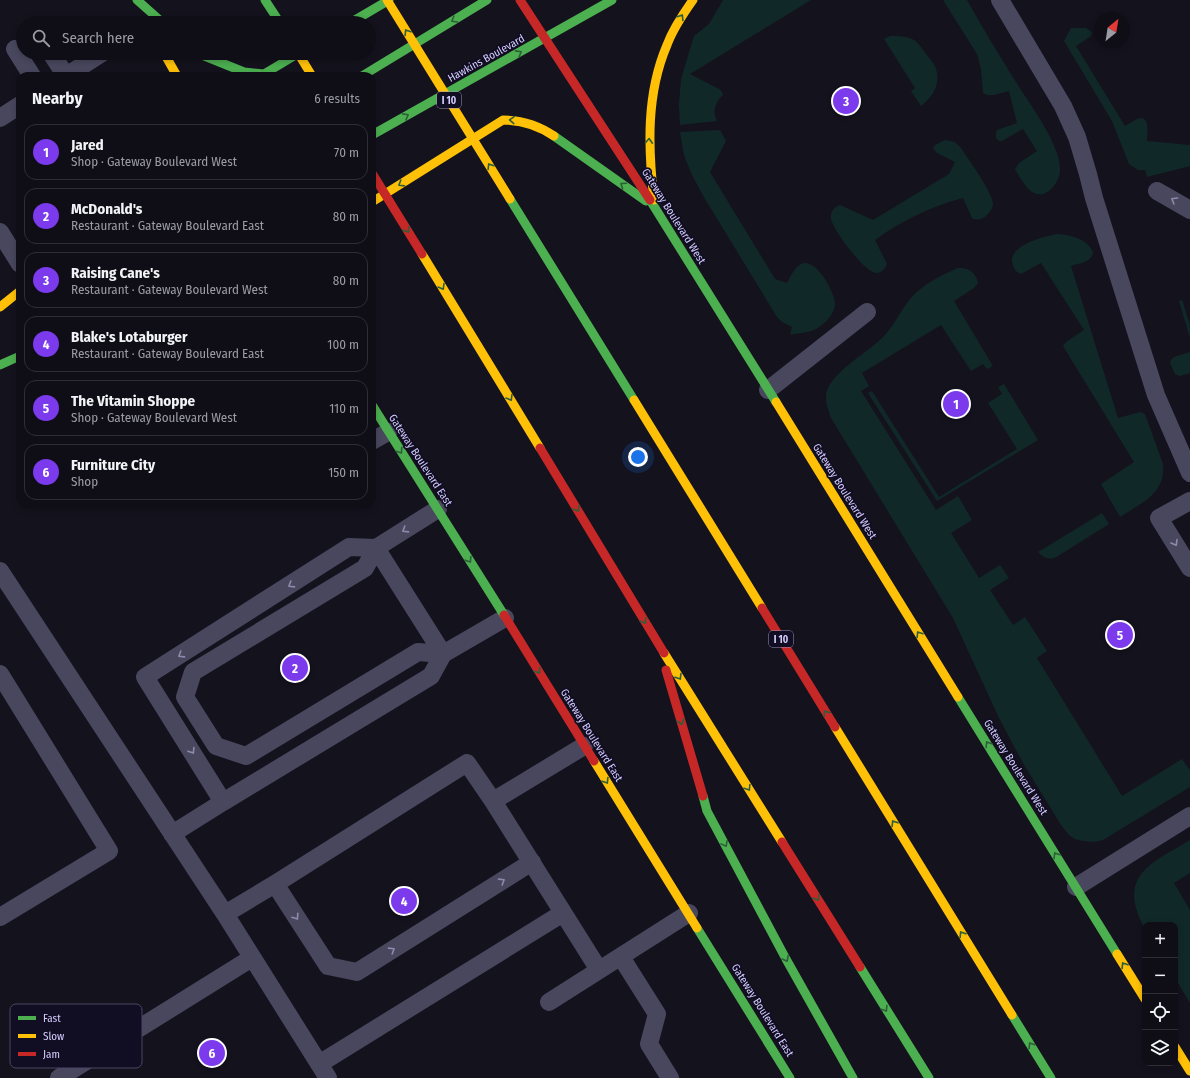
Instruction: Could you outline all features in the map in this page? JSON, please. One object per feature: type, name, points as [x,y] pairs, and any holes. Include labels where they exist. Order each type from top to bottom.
[{"type":"main road","points":[[133,0],[142,16]]},
{"type":"main road","points":[[137,0],[155,16]]},
{"type":"main road","points":[[265,0],[275,16]]},
{"type":"main road","points":[[362,16],[388,0]]},
{"type":"main road","name":"I 10","points":[[388,0],[1051,1078]]},
{"type":"main road","points":[[369,72],[487,0]]},
{"type":"main road","name":"Gateway Boulevard West","points":[[520,0],[655,207],[1143,994]]},
{"type":"main road","name":"Hawkins Boulevard","points":[[376,133],[612,0]]},
{"type":"main road","points":[[655,207],[650,174],[649,146],[652,96],[662,56],[679,21],[693,0]]},
{"type":"main road","points":[[160,60],[160,68]]},
{"type":"main road","points":[[168,60],[175,72]]},
{"type":"main road","points":[[214,60],[244,72]]},
{"type":"main road","points":[[267,72],[287,60]]},
{"type":"main road","points":[[302,60],[310,72]]},
{"type":"main road","points":[[376,199],[503,120],[516,120],[533,124],[551,134],[655,207]]},
{"type":"main road","points":[[376,179],[659,644],[929,1078]]},
{"type":"main road","points":[[0,307],[16,293]]},
{"type":"main road","points":[[0,365],[16,359]]},
{"type":"main road","name":"Gateway Boulevard East","points":[[376,412],[438,509],[504,618],[689,913],[790,1078]]},
{"type":"main road","points":[[659,644],[707,811],[786,959],[853,1078]]},
{"type":"main road","points":[[1178,1052],[1190,1071]]},
{"type":"lane","points":[[1000,0],[1063,106],[1077,137],[1094,198],[1156,395],[1190,473]]},
{"type":"lane","points":[[22,60],[30,72]]},
{"type":"lane","points":[[56,60],[63,72]]},
{"type":"lane","points":[[72,72],[91,60]]},
{"type":"lane","points":[[0,118],[16,108]]},
{"type":"lane","points":[[1157,191],[1190,210]]},
{"type":"lane","points":[[0,232],[16,258]]},
{"type":"lane","points":[[768,390],[867,312]]},
{"type":"lane","points":[[376,439],[388,432]]},
{"type":"lane","points":[[1190,501],[1160,518],[1190,568]]},
{"type":"lane","points":[[438,509],[376,548],[365,568],[193,672],[185,697],[216,746],[246,756],[418,652],[443,654]]},
{"type":"lane","points":[[223,802],[145,677],[349,548],[376,548]]},
{"type":"lane","points":[[376,548],[443,654]]},
{"type":"lane","points":[[0,571],[225,914],[323,1071],[563,913]]},
{"type":"lane","points":[[172,834],[431,676],[443,654],[504,618]]},
{"type":"lane","points":[[0,674],[109,851],[0,917]]},
{"type":"lane","points":[[493,801],[584,746]]},
{"type":"lane","points":[[225,914],[467,764],[493,801],[599,970]]},
{"type":"lane","points":[[1076,887],[1190,816]]},
{"type":"lane","points":[[275,884],[328,966],[357,972],[532,862]]},
{"type":"lane","points":[[549,1002],[689,913]]},
{"type":"lane","points":[[621,957],[657,1014],[649,1044],[670,1078]]},
{"type":"lane","points":[[142,1026],[252,958]]},
{"type":"lane","points":[[59,1078],[75,1068]]},
{"type":"green space","points":[[723,0],[811,0],[690,74],[719,89],[723,95],[715,107],[715,117],[717,121],[680,125],[679,105],[681,79],[694,36],[709,24]]},
{"type":"green space","points":[[943,0],[967,0],[996,50],[1050,136],[1059,161],[1060,171],[1055,185],[1048,192],[1039,194],[1031,191],[1015,169],[1019,163],[1037,151],[1023,129],[1002,141],[999,141],[996,138],[997,130],[1017,123],[1009,91],[992,95],[983,93],[981,69],[977,54]]},
{"type":"green space","points":[[1071,28],[1086,28],[1092,32],[1091,36],[1076,46],[1125,126],[1141,118],[1146,122],[1148,130],[1147,141],[1190,145],[1190,166],[1147,177],[1145,170],[1138,170],[1129,164],[1112,121],[1064,41]]},
{"type":"green space","points":[[890,36],[905,37],[914,40],[919,44],[935,66],[937,72],[937,84],[933,94],[921,106],[911,91],[915,88],[884,39]]},
{"type":"green space","points":[[720,130],[726,141],[710,172],[775,279],[787,283],[798,266],[804,263],[809,264],[815,267],[825,279],[833,294],[835,305],[833,313],[828,320],[814,330],[790,335],[792,327],[782,322],[777,317],[692,175],[684,155],[680,132]]},
{"type":"green space","points":[[945,140],[955,142],[961,148],[989,193],[993,205],[991,209],[983,218],[974,219],[972,218],[963,198],[940,205],[906,220],[875,240],[887,264],[882,271],[877,273],[873,272],[862,264],[842,240],[831,219],[834,208],[840,205],[873,220],[949,174],[955,162],[937,153],[933,148],[935,145]]},
{"type":"green space","points":[[1058,234],[1078,238],[1087,244],[1093,252],[1092,256],[1088,260],[1071,266],[1118,418],[1140,412],[1145,414],[1163,464],[1163,474],[1156,490],[1144,502],[1120,517],[1101,484],[1134,462],[1063,346],[1066,342],[1084,330],[1041,263],[1021,274],[1014,268],[1013,265],[1012,258],[1020,247],[1044,237]]},
{"type":"green space","points":[[958,268],[965,268],[971,271],[978,283],[974,288],[954,301],[993,366],[987,369],[983,364],[971,371],[941,325],[862,373],[869,386],[861,391],[936,510],[958,496],[972,520],[951,533],[979,578],[1000,565],[1009,578],[990,590],[1013,625],[1025,617],[1047,651],[1037,658],[1122,796],[1182,759],[1190,769],[1190,787],[1103,840],[1094,842],[1075,839],[1069,835],[1061,825],[1023,763],[999,718],[953,618],[831,418],[827,407],[826,396],[828,388],[838,374],[883,337],[908,301],[918,291],[937,278]]},
{"type":"green space","points":[[1182,300],[1190,325],[1190,338],[1179,301]]},
{"type":"green space","points":[[1190,352],[1190,373],[1180,376],[1175,374],[1170,363],[1171,360],[1174,357]]},
{"type":"green space","points":[[1004,384],[1038,440],[937,501],[868,393],[872,391],[939,497],[1017,449],[988,403],[1002,394],[998,387]]},
{"type":"green space","points":[[1102,513],[1109,524],[1058,556],[1047,558],[1038,552]]},
{"type":"green space","points":[[1190,840],[1190,873],[1174,883],[1190,910],[1190,1003],[1178,983],[1178,922],[1142,922],[1137,911],[1134,896],[1136,884],[1142,874],[1162,857]]},
{"type":"traffic: fast","points":[[137,0],[155,16]]},
{"type":"traffic: fast","points":[[265,0],[275,16]]},
{"type":"traffic: fast","points":[[362,16],[389,0]]},
{"type":"traffic: fast","points":[[369,72],[487,0]]},
{"type":"traffic: fast","points":[[376,133],[612,0]]},
{"type":"traffic: fast","points":[[214,60],[244,72]]},
{"type":"traffic: fast","points":[[267,72],[287,60]]},
{"type":"traffic: fast","points":[[554,136],[646,201]]},
{"type":"traffic: fast","points":[[510,199],[634,400]]},
{"type":"traffic: fast","points":[[650,200],[776,402]]},
{"type":"traffic: fast","points":[[0,365],[16,358]]},
{"type":"traffic: fast","points":[[376,411],[504,615]]},
{"type":"traffic: fast","points":[[958,697],[1117,954]]},
{"type":"traffic: fast","points":[[703,796],[707,811],[786,959],[853,1078]]},
{"type":"traffic: fast","points":[[697,928],[790,1078]]},
{"type":"traffic: fast","points":[[860,967],[929,1078]]},
{"type":"traffic: fast","points":[[1012,1015],[1051,1078]]},
{"type":"traffic: slow","points":[[387,0],[510,199]]},
{"type":"traffic: slow","points":[[654,200],[650,121],[655,83],[669,39],[678,22],[693,0]]},
{"type":"traffic: slow","points":[[168,60],[175,72]]},
{"type":"traffic: slow","points":[[302,60],[310,72]]},
{"type":"traffic: slow","points":[[376,199],[503,120],[530,124],[554,136]]},
{"type":"traffic: slow","points":[[422,254],[540,448]]},
{"type":"traffic: slow","points":[[0,307],[16,294]]},
{"type":"traffic: slow","points":[[634,400],[762,608]]},
{"type":"traffic: slow","points":[[776,402],[958,697]]},
{"type":"traffic: slow","points":[[664,653],[782,842]]},
{"type":"traffic: slow","points":[[835,727],[1012,1015]]},
{"type":"traffic: slow","points":[[594,761],[697,928]]},
{"type":"traffic: slow","points":[[1117,954],[1142,994]]},
{"type":"traffic: slow","points":[[1178,1052],[1190,1071]]},
{"type":"traffic: jam","points":[[520,0],[650,200]]},
{"type":"traffic: jam","points":[[376,179],[422,254]]},
{"type":"traffic: jam","points":[[540,448],[664,653]]},
{"type":"traffic: jam","points":[[762,608],[835,727]]},
{"type":"traffic: jam","points":[[504,615],[594,761]]},
{"type":"traffic: jam","points":[[666,670],[703,796]]},
{"type":"traffic: jam","points":[[782,842],[860,967]]},
{"type":"place","name":"Raising Cane's","points":[[846,101]]},
{"type":"place","name":"Jared","points":[[956,404]]},
{"type":"place","name":"The Vitamin Shoppe","points":[[1120,635]]},
{"type":"place","name":"McDonald's","points":[[295,668]]},
{"type":"place","name":"Blake's Lotaburger","points":[[404,901]]},
{"type":"place","name":"Furniture City","points":[[212,1053]]}]
